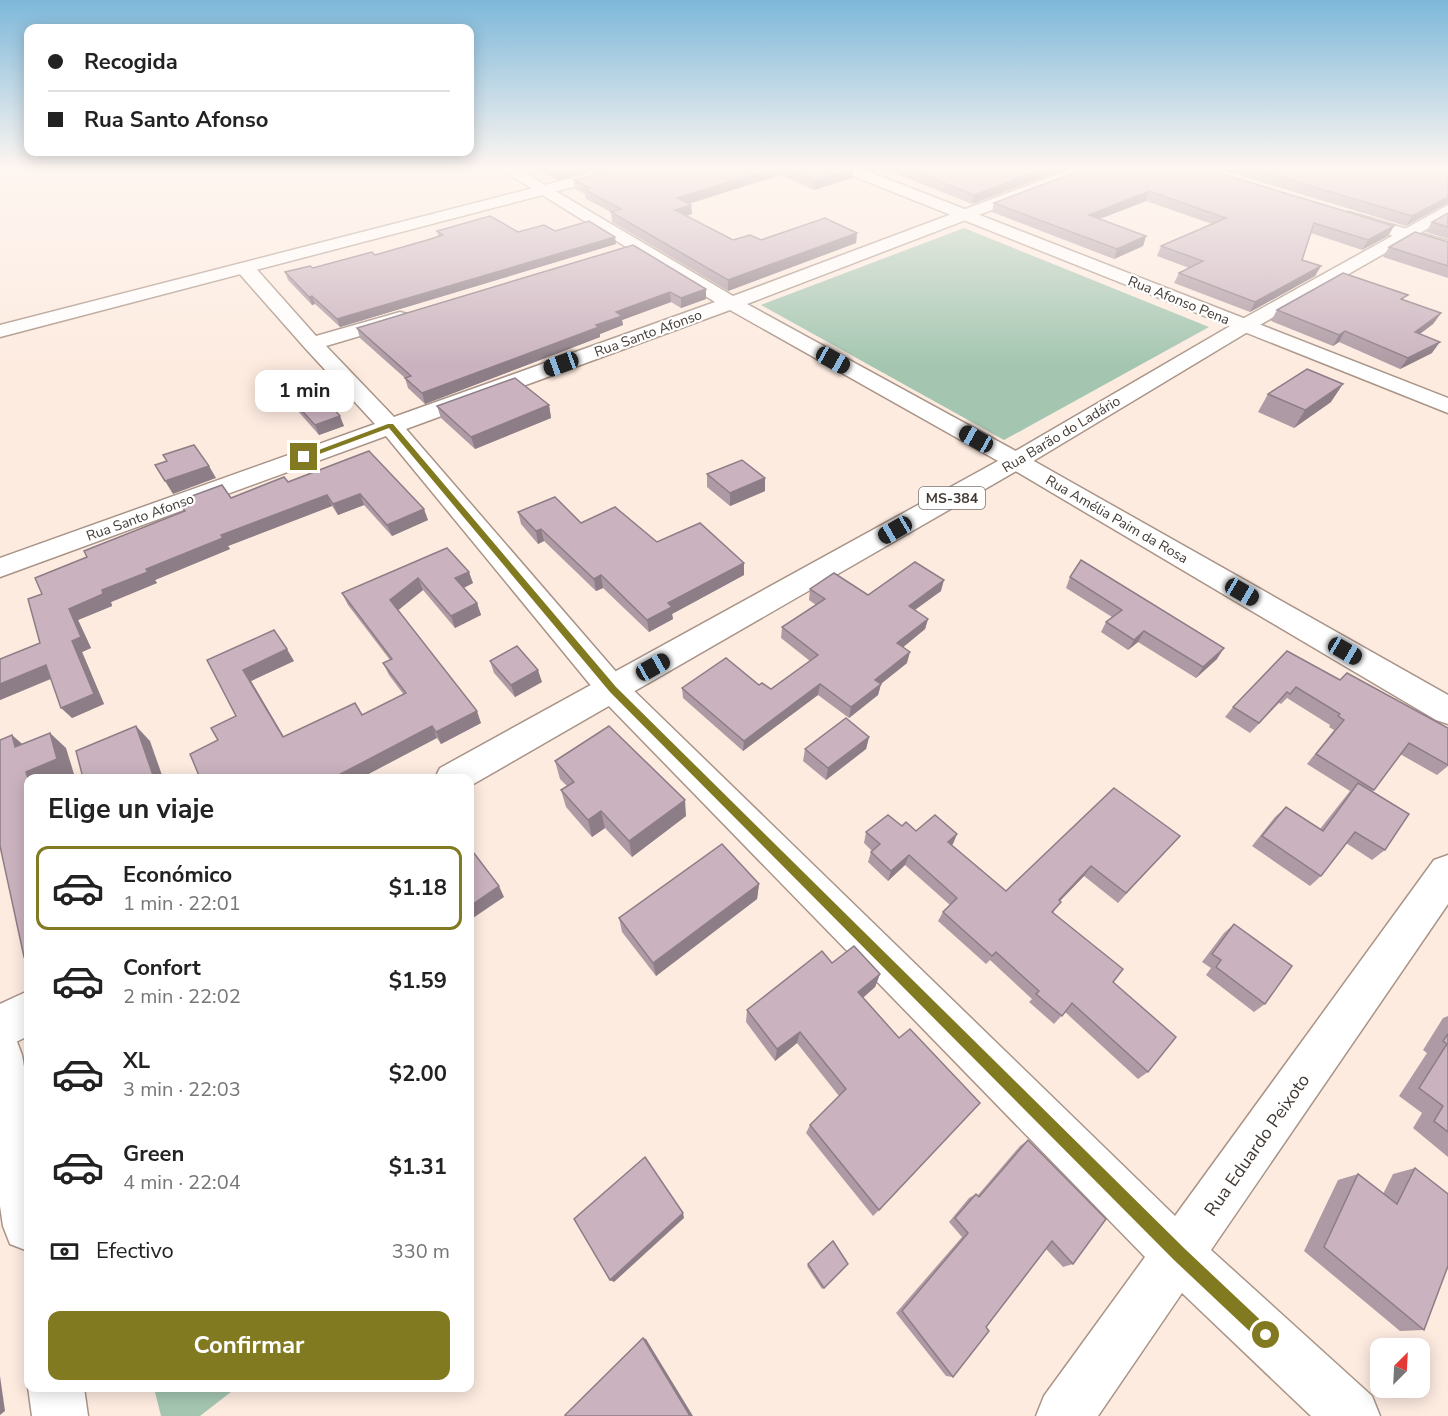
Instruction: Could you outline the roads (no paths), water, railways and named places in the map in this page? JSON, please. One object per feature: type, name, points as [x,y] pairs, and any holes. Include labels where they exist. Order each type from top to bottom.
[{"type":"street","points":[[0,331],[379,233]]},
{"type":"street","name":"Rua Amélia Paim da Rosa","points":[[600,233],[624,250],[731,303],[1016,461],[1448,711]]},
{"type":"street","name":"Rua Santo Afonso","points":[[0,568],[731,303],[916,233]]},
{"type":"street","name":"Rua Afonso Pena","points":[[1010,233],[1448,406]]},
{"type":"street","points":[[1403,233],[1448,247]]},
{"type":"street","name":"Rua Barão do Ladário","points":[[459,774],[613,690],[1016,461],[1244,326],[1406,234]]},
{"type":"street","points":[[245,268],[312,344],[390,426],[613,690],[1179,1255],[1352,1416]]},
{"type":"street","points":[[312,344],[412,314]]},
{"type":"street","name":"Rua Eduardo Peixoto","points":[[1064,1416],[1448,872]]},
{"type":"street","points":[[0,1028],[24,1015]]},
{"type":"street","points":[[0,1055],[24,1202]]},
{"type":"street","points":[[57,1392],[60,1416]]}]
